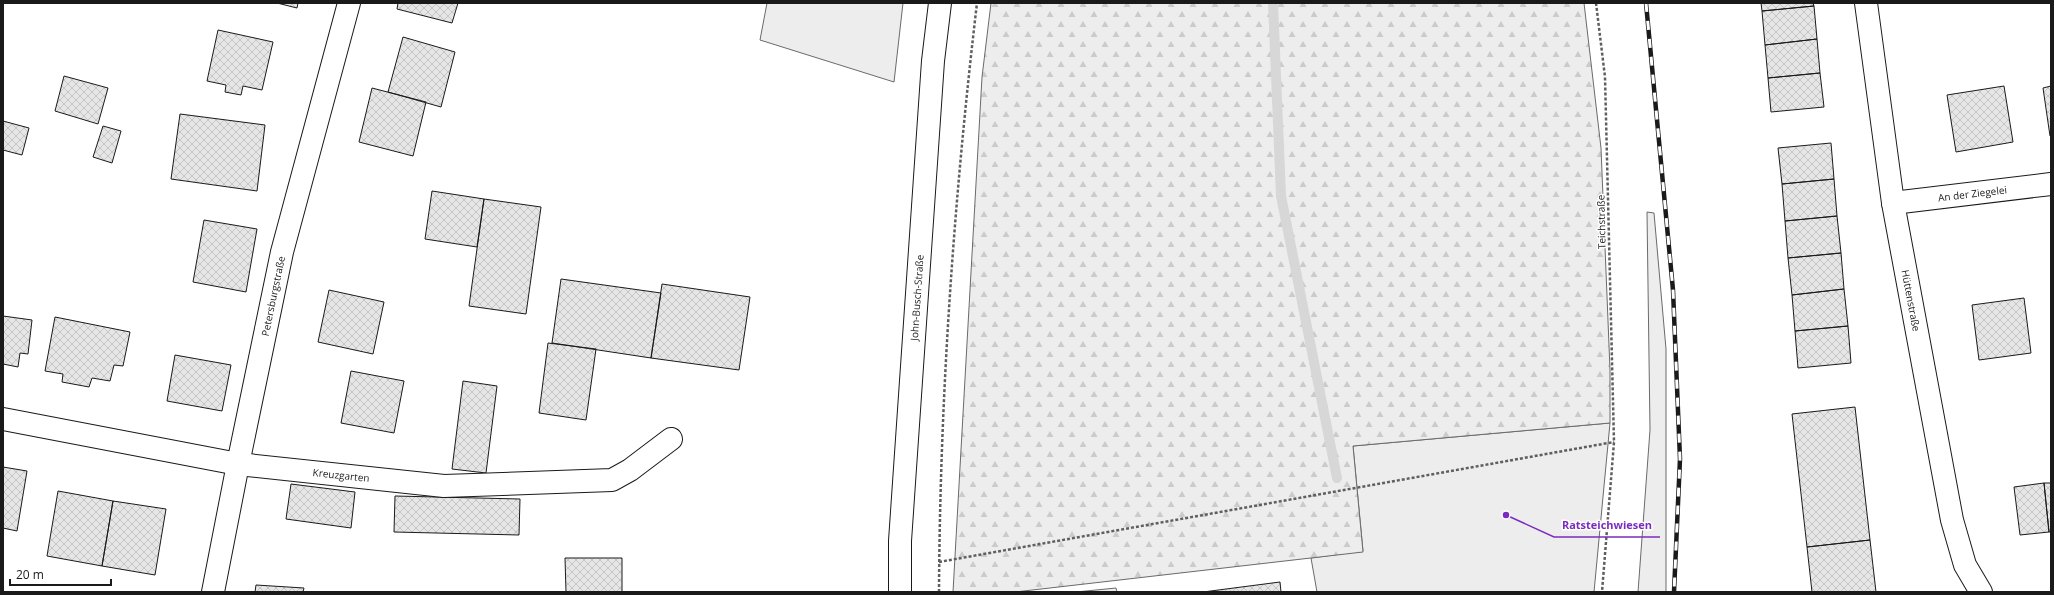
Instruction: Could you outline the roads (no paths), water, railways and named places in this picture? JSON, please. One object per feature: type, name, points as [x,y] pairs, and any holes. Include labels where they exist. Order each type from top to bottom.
[{"type":"street","name":"Petersburgstraße","points":[[213,592],[282,252],[349,3]]},
{"type":"street","name":"John-Busch-Straße","points":[[900,592],[900,533],[932,69],[940,3]]},
{"type":"street","name":"Hüttenstraße","points":[[1866,3],[1893,203],[1952,520],[1965,565],[1981,592]]},
{"type":"street","name":"An der Ziegelei","points":[[1893,203],[2051,184]]},
{"type":"street","name":"Kreuzgarten","points":[[3,419],[238,464],[444,486],[612,480],[630,470],[671,439]]},
{"type":"waterway","points":[[1273,3],[1281,196],[1337,478]]},
{"type":"railway","points":[[1646,3],[1673,290],[1680,459],[1674,592]]},
{"type":"place","name":"Ratsteichwiesen","points":[[1506,515]]}]
